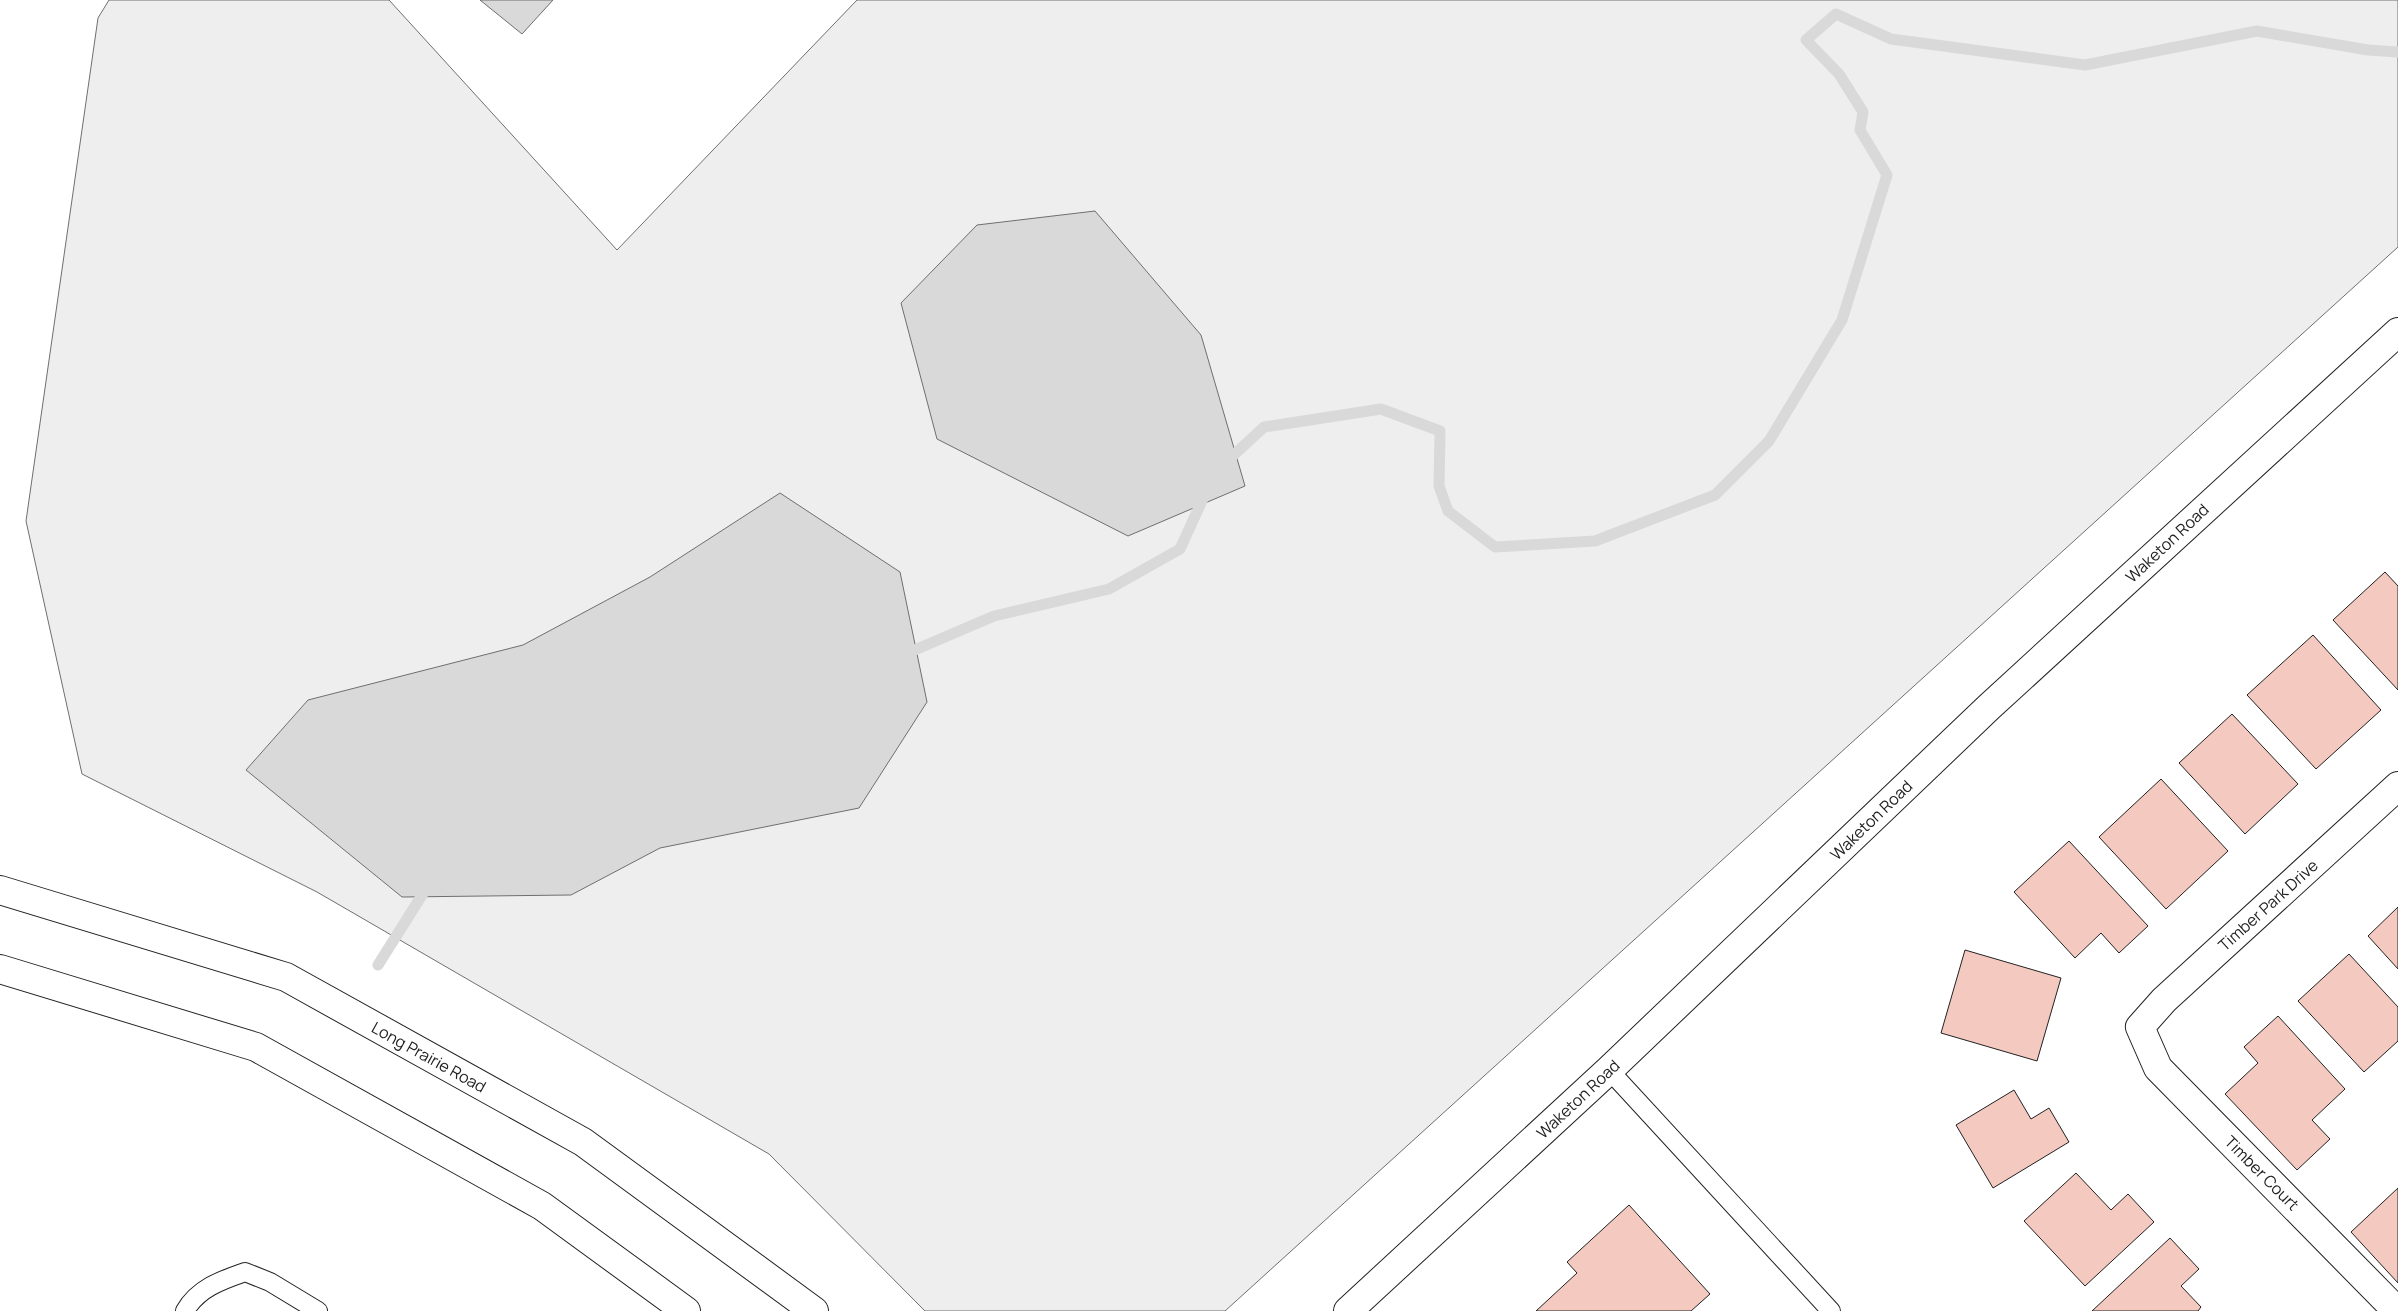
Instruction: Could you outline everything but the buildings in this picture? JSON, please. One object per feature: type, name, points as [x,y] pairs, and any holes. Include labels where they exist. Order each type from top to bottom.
[{"type":"street","name":"Waketon Road","points":[[1348,1311],[1609,1070],[1989,707],[2398,332]]},
{"type":"street","name":"Timber Park Drive","points":[[2140,1027],[2164,1000],[2398,786]]},
{"type":"street","name":"Long Prairie Road","points":[[0,890],[286,977],[583,1142],[814,1311]]},
{"type":"street","points":[[0,969],[256,1047],[542,1206],[686,1311]]},
{"type":"street","name":"Timber Court","points":[[2140,1027],[2158,1068],[2397,1311]]},
{"type":"lane","points":[[1609,1070],[1826,1309]]},
{"type":"lane","points":[[185,1311],[191,1299],[216,1282],[246,1272],[270,1282],[318,1311]]},
{"type":"shaded area","points":[[109,0],[389,0],[617,250],[857,0],[2398,0],[2398,247],[1225,1311],[925,1311],[769,1154],[317,892],[82,774],[26,521],[98,18]]},
{"type":"shaded area","points":[[480,0],[553,0],[522,34]]},
{"type":"shaded area","points":[[1095,211],[1201,335],[1245,486],[1128,536],[937,439],[901,303],[977,225]]},
{"type":"shaded area","points":[[780,493],[900,572],[927,702],[859,808],[660,848],[571,895],[402,897],[246,770],[308,700],[523,645],[650,577]]},
{"type":"waterway","points":[[1224,464],[1264,427],[1381,409],[1440,431],[1439,486],[1448,511],[1495,547],[1595,541],[1715,495],[1769,441],[1842,320],[1887,175],[1860,130],[1863,112],[1839,74],[1806,40],[1836,14],[1891,39],[2085,65],[2257,31],[2368,50],[2398,52]]},
{"type":"waterway","points":[[903,655],[994,616],[1109,589],[1180,549],[1206,492]]},
{"type":"waterway","points":[[378,965],[429,884]]}]
